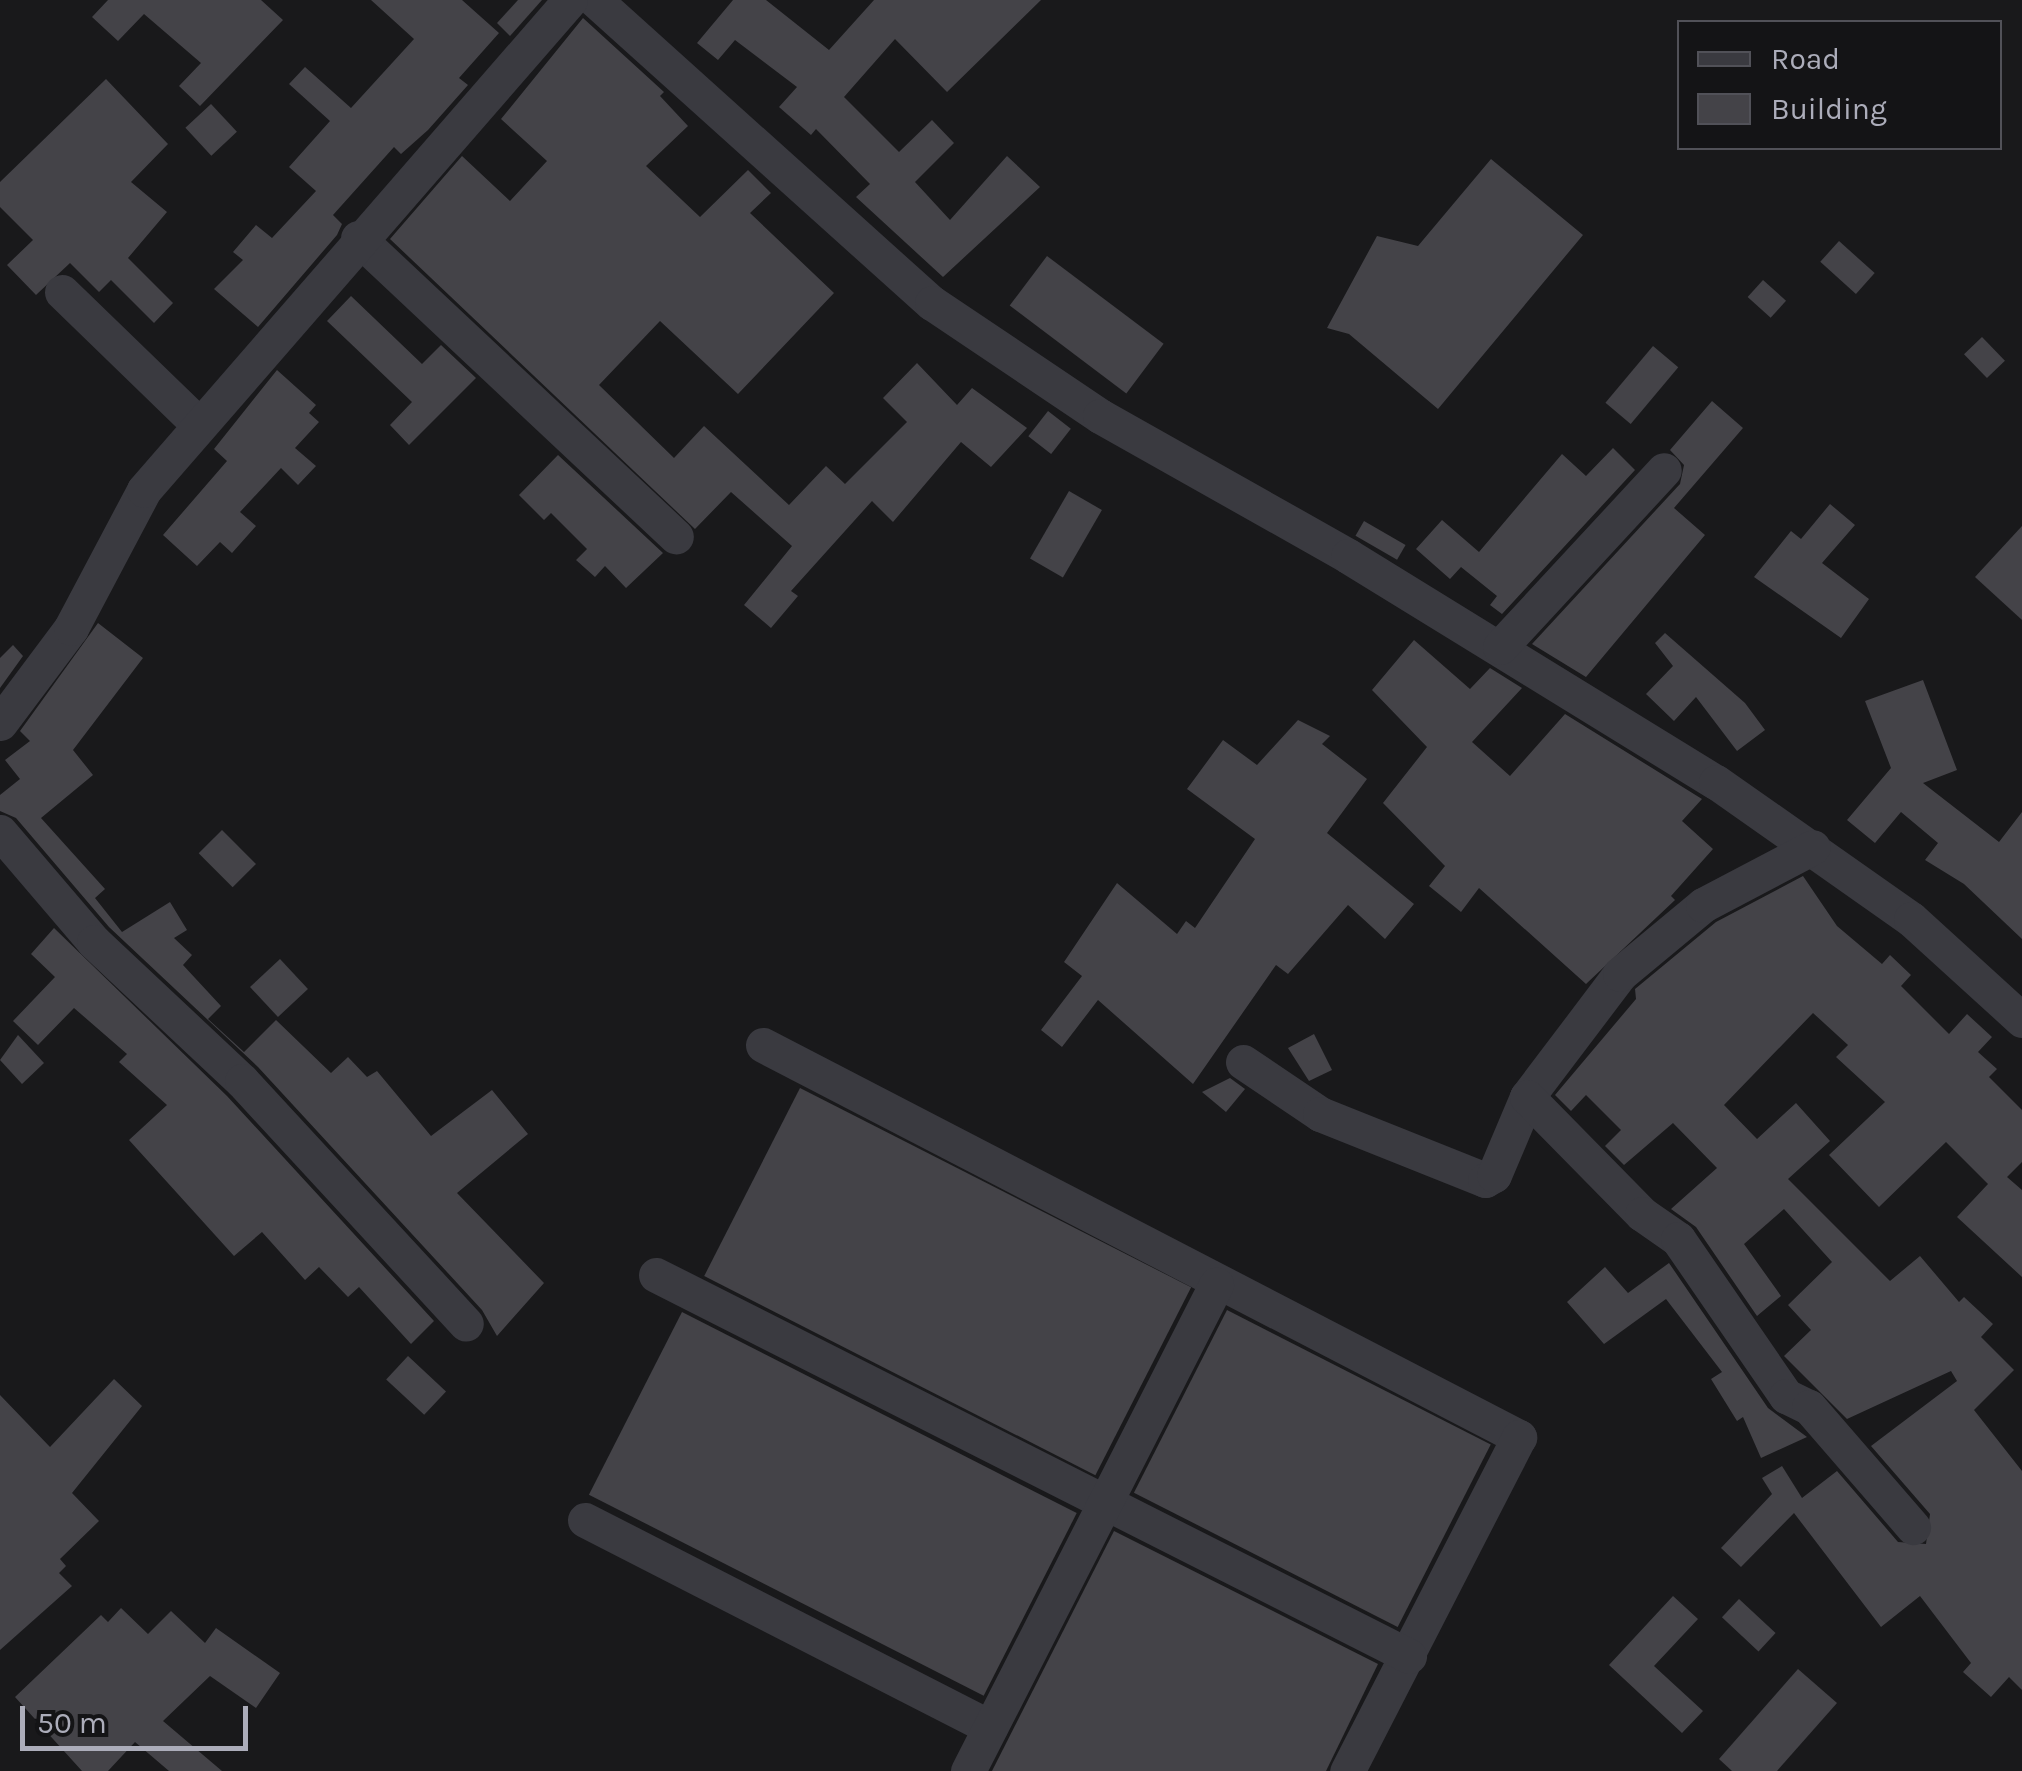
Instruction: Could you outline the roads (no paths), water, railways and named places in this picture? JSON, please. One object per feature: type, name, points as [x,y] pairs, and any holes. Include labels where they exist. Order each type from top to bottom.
[{"type":"street","points":[[0,723],[71,628],[144,490],[197,423],[570,0]]},
{"type":"street","points":[[595,0],[932,303],[1100,416],[1500,648],[1813,847],[1912,919],[2022,1020]]},
{"type":"street","points":[[358,238],[676,537]]},
{"type":"street","points":[[62,292],[197,423]]},
{"type":"street","points":[[1500,648],[1664,470]]},
{"type":"street","points":[[0,832],[94,942],[242,1081],[466,1324]]},
{"type":"street","points":[[1243,1062],[1320,1114],[1472,1180],[1494,1175],[1526,1097],[1620,974],[1667,930],[1813,847]]},
{"type":"street","points":[[764,1045],[1216,1285],[1519,1437],[1347,1771]]},
{"type":"street","points":[[1526,1097],[1628,1201],[1678,1239],[1786,1396],[1808,1407],[1913,1526]]},
{"type":"street","points":[[656,1275],[1409,1656]]},
{"type":"street","points":[[968,1771],[1107,1506],[1216,1285]]},
{"type":"street","points":[[585,1520],[990,1727]]}]
